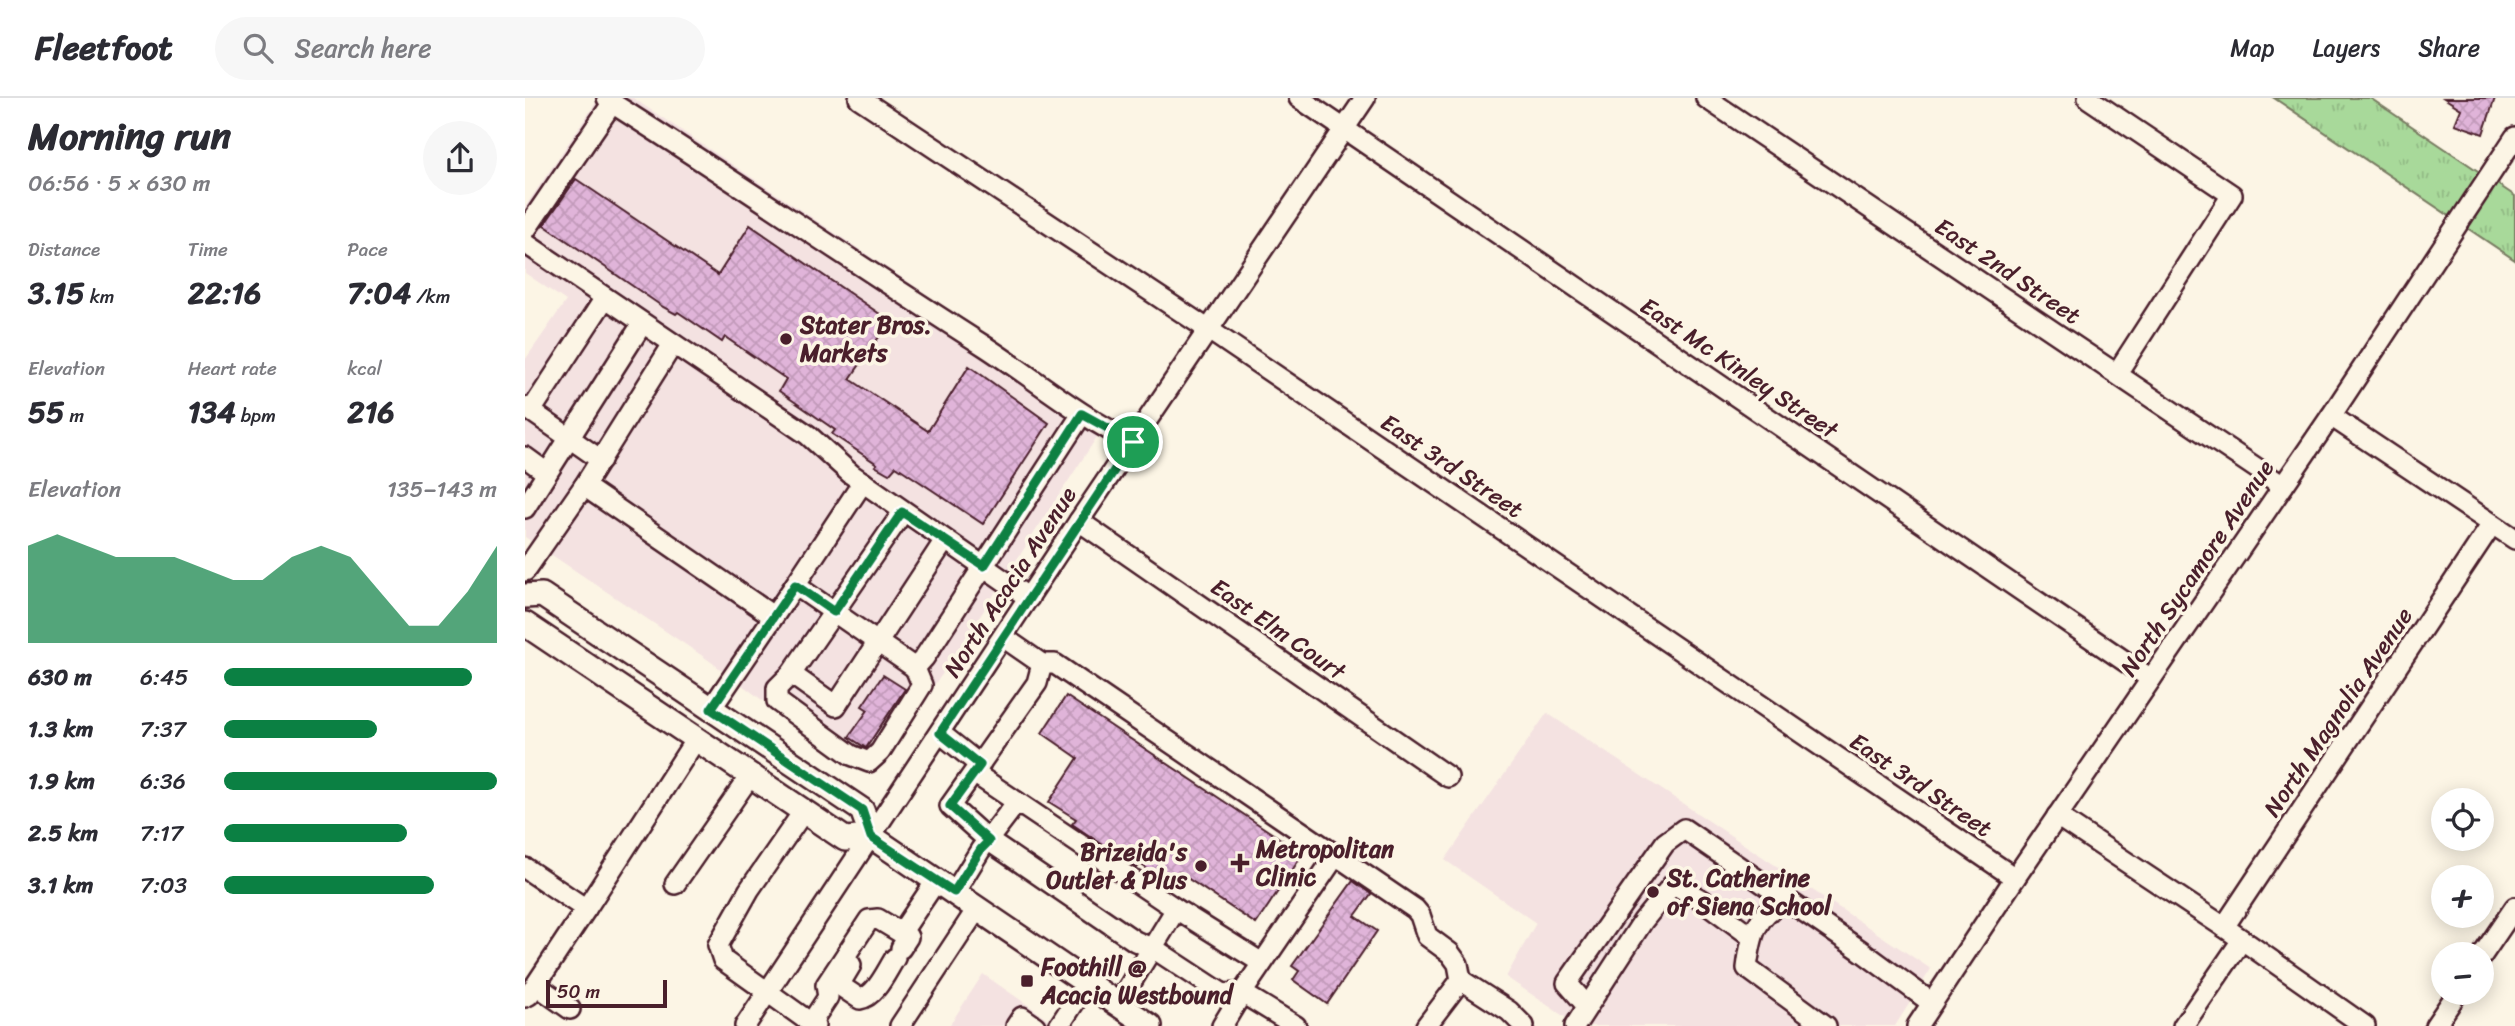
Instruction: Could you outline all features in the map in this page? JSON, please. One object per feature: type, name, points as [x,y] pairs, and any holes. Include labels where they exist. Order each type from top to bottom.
[{"type":"main road","points":[[525,596],[542,595],[862,810],[871,837],[1150,1026]]},
{"type":"main road","points":[[525,624],[845,839],[871,837]]},
{"type":"street","name":"East 3rd Street","points":[[859,98],[1209,330],[2015,878]]},
{"type":"street","name":"East Mc Kinley Street","points":[[1299,98],[2151,679]]},
{"type":"street","name":"North Acacia Avenue","points":[[745,1026],[1079,521],[1366,98]]},
{"type":"street","name":"East 2nd Street","points":[[1706,98],[2283,486]]},
{"type":"street","points":[[2088,98],[2232,195],[2117,373]]},
{"type":"street","points":[[525,230],[610,100],[1082,414],[1133,442]]},
{"type":"street","name":"North Sycamore Avenue","points":[[1917,1026],[2331,416],[2515,137]]},
{"type":"street","points":[[525,243],[808,435],[851,474],[902,512],[1029,598]]},
{"type":"street","points":[[601,460],[528,409],[605,298]]},
{"type":"street","points":[[525,508],[642,324]]},
{"type":"street","points":[[525,571],[601,460],[673,344]]},
{"type":"street","points":[[915,667],[924,658],[1082,414]]},
{"type":"street","points":[[2331,416],[2515,539]]},
{"type":"street","points":[[525,457],[547,473]]},
{"type":"street","points":[[711,709],[863,482]]},
{"type":"street","points":[[584,486],[773,616]]},
{"type":"street","points":[[795,585],[834,612],[878,643],[915,667],[922,685],[880,752],[869,762],[851,755],[777,701],[777,688],[791,674],[834,612],[902,512]]},
{"type":"street","name":"East Elm Court","points":[[1079,521],[1448,777]]},
{"type":"street","name":"North Magnolia Avenue","points":[[2224,927],[2493,524]]},
{"type":"street","points":[[791,674],[836,706],[945,540]]},
{"type":"street","points":[[1003,637],[1042,664],[1055,664],[1415,909],[1420,915],[1427,936],[1450,953],[1458,964],[1461,980],[1509,1011],[1524,1026]]},
{"type":"street","points":[[1042,664],[1037,683],[950,806],[989,841],[1135,941],[1151,947],[1223,994],[1242,993],[1296,1026]]},
{"type":"street","points":[[940,733],[977,769],[1017,802],[1176,909],[1262,963]]},
{"type":"street","points":[[570,1009],[530,991],[696,739]]},
{"type":"street","points":[[675,884],[750,776]]},
{"type":"street","points":[[862,929],[870,932],[869,937],[839,985],[860,999],[866,998],[899,946],[945,887],[989,841],[1017,802]]},
{"type":"street","points":[[803,812],[750,890],[718,946],[723,960],[813,1025],[828,997],[826,985],[869,920],[878,919],[899,946]]},
{"type":"street","points":[[2057,816],[2224,927],[2365,1026]]},
{"type":"street","points":[[1587,1006],[1567,983],[1665,843],[1683,829],[1860,950],[1932,1003]]},
{"type":"street","points":[[1222,1026],[1336,855]]},
{"type":"street","points":[[525,868],[586,909]]},
{"type":"street","points":[[1575,1026],[1643,921],[1673,884],[1702,900],[1751,936]]},
{"type":"street","points":[[1786,900],[1770,907],[1751,936],[1747,968],[1825,1026]]},
{"type":"street","points":[[2491,942],[2515,907]]},
{"type":"street","points":[[900,1026],[977,909]]},
{"type":"street","points":[[1118,1004],[1176,909]]},
{"type":"street","points":[[2183,1026],[2242,940]]},
{"type":"street","points":[[1426,1026],[1461,980]]},
{"type":"street","points":[[1059,1026],[1087,983]]},
{"type":"street","points":[[2435,1026],[2449,1005]]},
{"type":"street","points":[[1016,1026],[1022,1017],[1035,1026]]},
{"type":"shaded area","points":[[599,98],[633,98],[1110,417],[943,673],[882,758],[871,767],[773,708],[707,659],[525,537],[525,360],[566,301],[525,273],[525,207]]},
{"type":"shaded area","name":"St. Catherine of Siena School","points":[[1547,713],[1931,969],[1895,1026],[1578,1026],[1506,977],[1536,923],[1445,860]]},
{"type":"shaded area","points":[[983,974],[1058,1026],[949,1026]]},
{"type":"green space","points":[[2274,98],[2370,98],[2515,196],[2515,260]]},
{"type":"building","points":[[2444,98],[2495,98],[2483,134],[2455,124],[2461,109]]},
{"type":"building","points":[[576,179],[718,275],[750,225],[890,321],[850,379],[928,431],[969,366],[1049,423],[983,524],[896,466],[889,474],[875,466],[877,464],[832,434],[835,430],[779,391],[786,379],[725,337],[722,342],[678,312],[676,314],[663,307],[544,225]]},
{"type":"building","points":[[883,675],[905,689],[866,748],[849,737],[868,710],[862,706]]},
{"type":"building","points":[[1066,696],[1303,854],[1256,924],[1178,872],[1170,884],[1140,864],[1137,868],[1072,824],[1076,819],[1049,802],[1078,758],[1042,733]]},
{"type":"building","points":[[1353,881],[1371,894],[1355,916],[1377,931],[1327,1004],[1293,980],[1299,971],[1292,966]]},
{"type":"place","name":"Stater Bros. Markets","points":[[786,339]]},
{"type":"place","name":"Metropolitan Clinic","points":[[1240,863]]},
{"type":"place","name":"Brizeida's Outlet & Plus","points":[[1201,866]]},
{"type":"place","name":"St. Catherine of Siena School","points":[[1653,892]]},
{"type":"place","name":"Foothill @ Acacia Westbound","points":[[1027,981]]},
{"type":"route","points":[[1082,414],[1133,442],[940,733],[980,765],[950,806],[989,841],[954,892],[871,837],[862,810],[711,709],[795,585],[834,612],[902,512],[984,566],[1082,414]]}]
